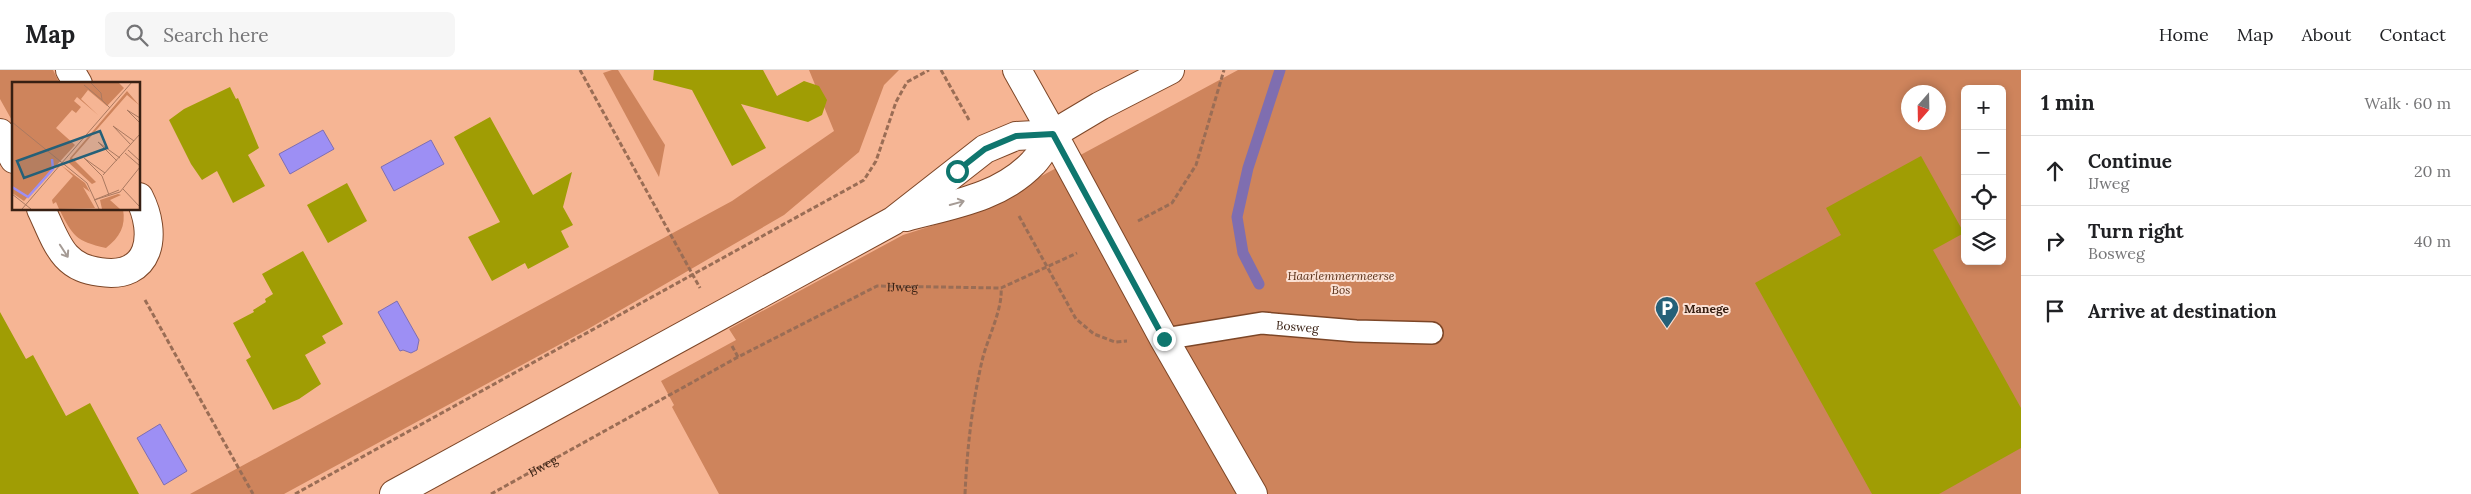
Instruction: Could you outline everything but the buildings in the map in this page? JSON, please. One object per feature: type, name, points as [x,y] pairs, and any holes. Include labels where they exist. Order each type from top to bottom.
[{"type":"street","points":[[70,70],[77,82]]},
{"type":"street","points":[[1017,70],[1164,339],[1253,494]]},
{"type":"street","points":[[893,221],[973,199],[1004,187],[1034,163],[1053,134],[1100,106],[1170,70]]},
{"type":"street","points":[[0,133],[12,155]]},
{"type":"street","points":[[394,494],[893,221],[985,149],[1016,136],[1053,134]]},
{"type":"street","points":[[41,210],[66,256],[83,269],[116,274],[129,271],[140,260],[148,247],[150,233],[146,211],[140,199]]},
{"type":"lane","name":"Bosweg","points":[[1164,339],[1262,323],[1356,331],[1432,333]]},
{"type":"path","points":[[580,70],[738,357]]},
{"type":"path","points":[[295,494],[864,180],[876,160],[896,102],[907,82],[929,70]]},
{"type":"path","name":"IJweg","points":[[491,494],[738,357],[877,286],[1001,288],[1047,268],[1172,203],[1196,165],[1224,70]]},
{"type":"path","points":[[1047,268],[1076,319],[1094,334],[1115,342],[1164,339]]},
{"type":"path","points":[[129,271],[253,494]]},
{"type":"path","points":[[965,494],[966,469],[976,393],[986,345],[1002,297],[1001,288]]},
{"type":"green space","points":[[0,70],[53,70],[59,82],[12,82],[12,120],[0,99]]},
{"type":"green space","points":[[618,70],[665,145],[659,177],[603,73]]},
{"type":"green space","points":[[809,70],[899,70],[884,85],[859,152],[784,215],[588,329],[284,494],[190,494],[732,201],[834,131]]},
{"type":"green space","name":"Haarlemmermeerse Bos","points":[[1238,70],[2021,70],[2021,494],[719,494],[672,407],[674,405],[661,381],[736,340],[729,329],[903,235],[975,212]]},
{"type":"green space","points":[[60,210],[123,210],[124,221],[121,231],[106,248],[81,240],[68,226]]},
{"type":"shaded area","points":[[323,130],[334,149],[290,174],[279,154]]},
{"type":"shaded area","points":[[431,140],[444,164],[394,191],[381,167]]},
{"type":"shaded area","points":[[397,301],[419,340],[417,350],[411,353],[403,350],[400,351],[378,312]]},
{"type":"shaded area","points":[[160,424],[187,471],[164,485],[137,438]]},
{"type":"waterway","points":[[1259,284],[1243,253],[1237,217],[1248,168],[1280,70]]},
{"type":"place","name":"Manege","points":[[1667,329]]},
{"type":"route","points":[[957,171],[985,149],[1016,136],[1053,134],[1164,339]]}]
